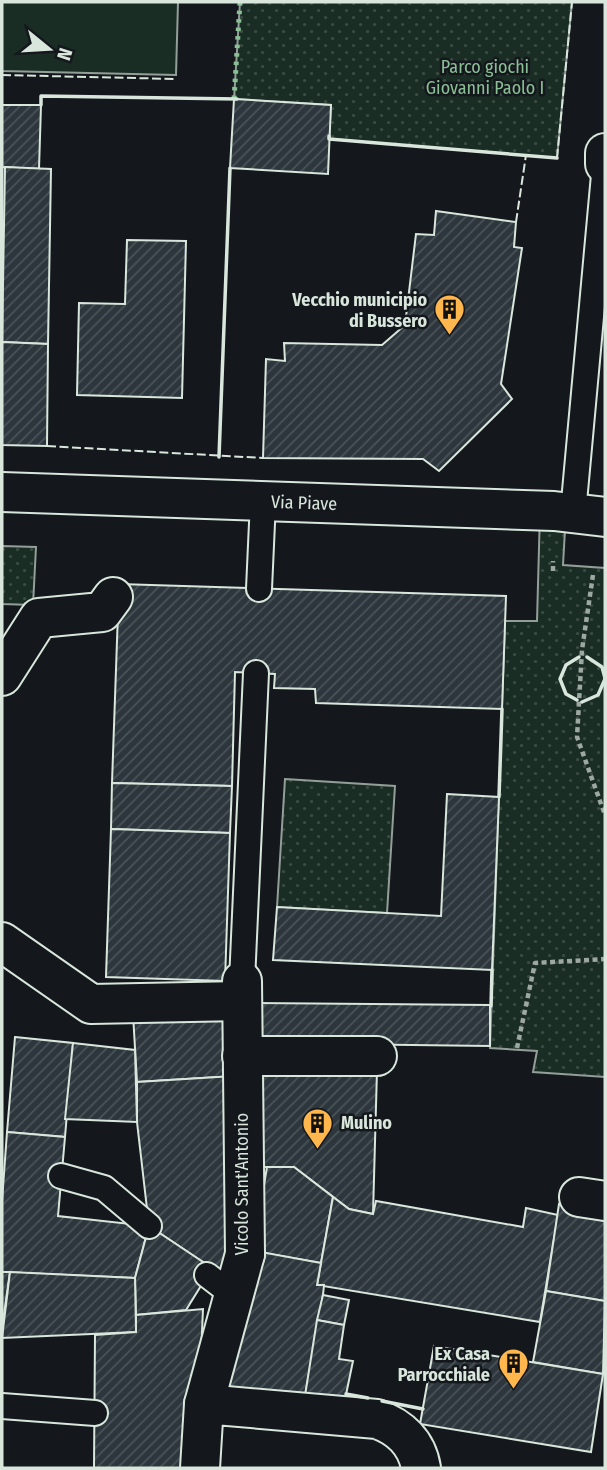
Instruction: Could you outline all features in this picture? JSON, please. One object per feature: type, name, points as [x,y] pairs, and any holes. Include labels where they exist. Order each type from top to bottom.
[{"type":"street","points":[[604,164],[605,153]]},
{"type":"street","name":"Via Piave","points":[[2,492],[589,515]]},
{"type":"street","points":[[2,676],[39,618],[102,612],[113,597]]},
{"type":"street","points":[[2,942],[91,1004],[242,991]]},
{"type":"street","name":"Vicolo Sant'Antonio","points":[[200,1468],[201,1416],[220,1285],[245,1254],[242,991]]},
{"type":"street","points":[[242,1056],[377,1056]]},
{"type":"street","points":[[201,1416],[377,1419],[394,1426],[408,1438],[421,1468]]},
{"type":"lane","points":[[589,515],[604,164]]},
{"type":"lane","points":[[259,589],[263,501]]},
{"type":"lane","points":[[242,991],[256,673]]},
{"type":"lane","points":[[61,1177],[104,1188],[149,1226]]},
{"type":"lane","points":[[2,1406],[95,1413]]},
{"type":"path","points":[[593,575],[582,650],[577,737],[605,815]]},
{"type":"path","points":[[517,1048],[536,963],[605,960]]},
{"type":"green space","points":[[2,2],[178,2],[176,75],[2,71]]},
{"type":"green space","name":"Parco giochi Giovanni Paolo I","points":[[240,2],[572,2],[557,158],[329,139],[331,105],[234,99]]},
{"type":"green space","points":[[540,511],[566,512],[563,565],[605,568],[605,1077],[533,1072],[537,1051],[490,1048],[505,621],[537,621]]},
{"type":"green space","points":[[2,546],[36,547],[33,605],[2,604]]},
{"type":"green space","points":[[285,779],[395,786],[387,913],[277,907]]},
{"type":"building","points":[[234,99],[331,105],[328,174],[230,168]]},
{"type":"building","points":[[2,105],[41,105],[39,169],[2,167]]},
{"type":"building","points":[[5,167],[51,169],[48,344],[2,342]]},
{"type":"building","name":"Vecchio municipio di Bussero","points":[[436,211],[516,222],[514,247],[522,248],[501,384],[512,399],[439,471],[423,459],[263,458],[266,359],[285,361],[284,343],[382,345],[405,325],[416,234],[434,235]]},
{"type":"building","points":[[127,240],[186,241],[182,398],[77,395],[79,303],[125,304]]},
{"type":"building","points":[[2,342],[48,344],[47,446],[2,445]]},
{"type":"building","points":[[119,584],[506,596],[502,709],[316,703],[315,689],[274,688],[275,674],[235,672],[232,786],[112,783]]},
{"type":"building","points":[[112,783],[232,786],[230,833],[111,829]]},
{"type":"building","points":[[447,794],[499,797],[492,970],[273,960],[277,907],[441,916]]},
{"type":"building","points":[[111,829],[230,833],[225,981],[106,977]]},
{"type":"building","points":[[253,1003],[490,1005],[490,1046],[251,1043]]},
{"type":"building","points":[[231,1009],[234,1076],[137,1082],[133,1014]]},
{"type":"building","points":[[15,1037],[73,1043],[65,1137],[7,1132]]},
{"type":"building","points":[[73,1043],[135,1050],[137,1122],[65,1119]]},
{"type":"building","name":"Mulino","points":[[251,1068],[377,1070],[373,1214],[349,1209],[294,1167],[261,1167]]},
{"type":"building","points":[[234,1076],[234,1271],[212,1268],[149,1226],[137,1122],[137,1082]]},
{"type":"building","points":[[7,1132],[65,1137],[58,1216],[149,1226],[135,1278],[2,1272],[2,1201]]},
{"type":"building","points":[[267,1167],[294,1167],[333,1197],[321,1263],[253,1251]]},
{"type":"building","points":[[333,1197],[349,1209],[373,1214],[376,1201],[523,1227],[526,1208],[558,1215],[540,1322],[317,1285]]},
{"type":"building","points":[[559,1204],[605,1212],[605,1301],[546,1291]]},
{"type":"building","points":[[149,1226],[212,1268],[186,1310],[136,1315],[135,1278]]},
{"type":"building","points":[[250,1250],[321,1263],[317,1285],[324,1285],[323,1295],[304,1402],[226,1388]]},
{"type":"building","points":[[2,1272],[10,1272],[2,1328]]},
{"type":"building","points":[[10,1272],[135,1278],[136,1332],[2,1338]]},
{"type":"building","points":[[546,1291],[605,1301],[603,1374],[533,1362]]},
{"type":"building","points":[[323,1295],[349,1300],[344,1325],[317,1320]]},
{"type":"building","points":[[203,1309],[196,1468],[94,1468],[95,1335],[136,1332],[136,1315]]},
{"type":"building","points":[[317,1320],[344,1325],[339,1359],[353,1361],[343,1409],[304,1402]]},
{"type":"building","name":"Ex Casa Parrocchiale","points":[[434,1346],[603,1374],[591,1452],[420,1424]]},
{"type":"hedge","points":[[234,99],[240,2]]},
{"type":"fence","points":[[557,158],[572,2]]},
{"type":"fence","points":[[2,75],[176,79]]},
{"type":"fence","points":[[516,222],[526,155]]},
{"type":"fence","points":[[47,446],[263,458]]},
{"type":"wall","points":[[41,105],[41,96],[237,99]]},
{"type":"wall","points":[[329,136],[329,139],[557,158]]},
{"type":"wall","points":[[219,457],[230,168]]},
{"type":"wall","points":[[577,700],[566,694],[560,679],[566,665],[579,657]]},
{"type":"wall","points":[[587,657],[602,667],[605,678]]},
{"type":"wall","points":[[582,702],[598,695],[605,679]]},
{"type":"wall","points":[[499,797],[502,709]]},
{"type":"wall","points":[[491,1006],[492,970]]},
{"type":"wall","points":[[346,1394],[368,1398]]},
{"type":"wall","points":[[382,1401],[423,1409]]},
{"type":"place","name":"Vecchio municipio di Bussero","points":[[450,337]]},
{"type":"place","name":"Mulino","points":[[318,1150]]},
{"type":"place","name":"Ex Casa Parrocchiale","points":[[513,1391]]}]
